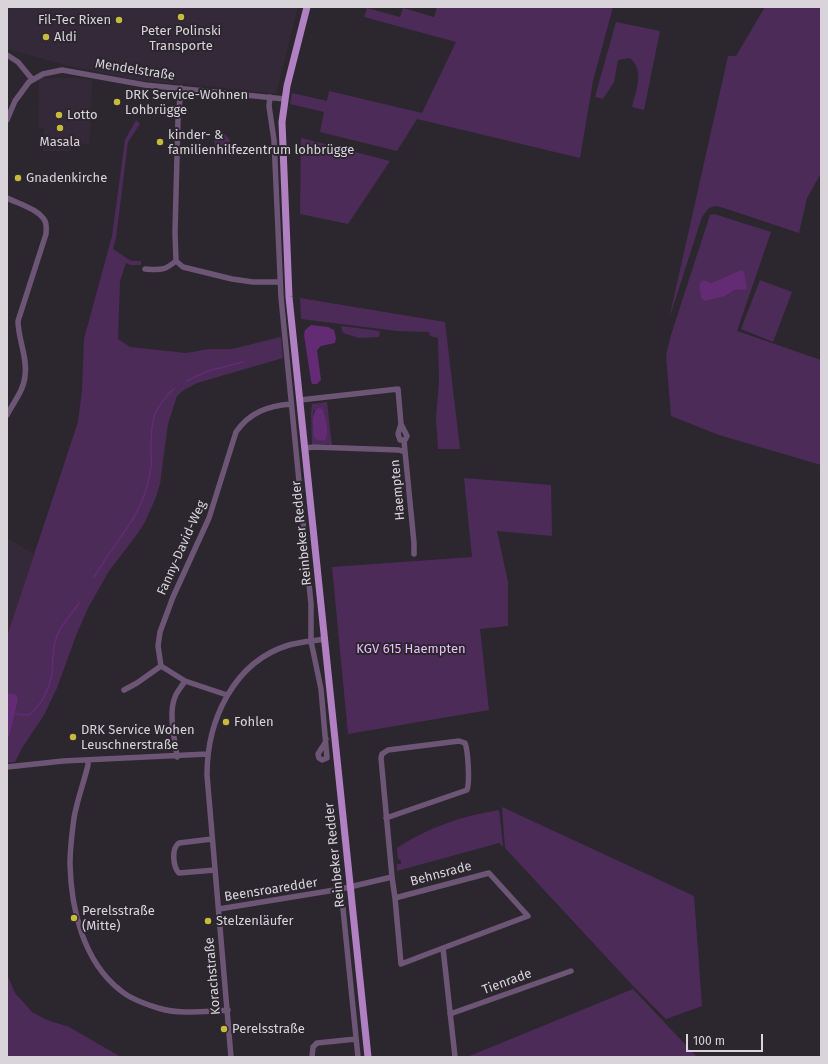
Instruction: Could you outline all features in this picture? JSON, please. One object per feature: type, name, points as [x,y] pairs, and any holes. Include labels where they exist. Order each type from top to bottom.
[{"type":"main road","name":"Reinbeker Redder","points":[[307,7],[290,73],[285,99],[282,132],[289,297],[368,1057]]},
{"type":"street","points":[[7,55],[18,62],[32,79]]},
{"type":"street","name":"Mendelstraße","points":[[7,120],[20,92],[32,79],[51,71],[66,70],[145,85],[285,99]]},
{"type":"street","points":[[176,261],[175,238],[178,119],[181,88]]},
{"type":"street","name":"Reinbeker Redder","points":[[270,97],[269,106],[274,140],[280,282],[311,604],[311,641],[321,689],[326,739]]},
{"type":"street","points":[[7,198],[39,214],[46,222],[46,234],[18,321],[19,335],[26,366],[25,377],[22,387],[7,415]]},
{"type":"street","points":[[144,269],[162,270],[176,261]]},
{"type":"street","points":[[176,261],[190,269],[232,279],[252,282],[280,282]]},
{"type":"street","points":[[300,400],[398,389],[401,424],[398,438],[400,440],[404,440]]},
{"type":"street","name":"Fanny-David-Weg","points":[[161,666],[158,646],[160,632],[173,597],[209,518],[236,432],[252,415],[267,408],[292,404]]},
{"type":"street","points":[[401,424],[407,436],[404,440],[405,452]]},
{"type":"street","name":"Haempten","points":[[305,448],[314,446],[399,450],[405,452],[414,554]]},
{"type":"street","name":"Korachstraße","points":[[231,1057],[212,839],[207,775],[207,754],[213,729],[227,695],[245,671],[258,661],[288,646],[311,641],[325,640]]},
{"type":"street","points":[[124,690],[138,683],[161,666],[185,681],[227,695]]},
{"type":"street","points":[[177,757],[172,715],[175,698],[185,681]]},
{"type":"street","points":[[386,818],[467,790],[468,771],[465,743],[459,741],[388,750],[383,752],[381,758],[386,818],[392,877]]},
{"type":"street","points":[[7,767],[62,761],[177,757],[207,754]]},
{"type":"street","points":[[88,760],[75,816],[70,863],[75,908],[94,961],[107,979],[120,990],[133,999],[159,1009],[186,1012],[228,1010]]},
{"type":"street","points":[[212,839],[179,843],[175,846],[174,851],[176,868],[179,873],[215,870]]},
{"type":"street","name":"Behnsrade","points":[[350,887],[392,877],[394,898],[401,964],[528,916],[489,873],[394,898]]},
{"type":"street","name":"Beensroaredder","points":[[219,909],[350,887]]},
{"type":"street","name":"Reinbeker Redder","points":[[341,889],[358,1057]]},
{"type":"street","points":[[443,948],[455,1057]]},
{"type":"street","name":"Tienrade","points":[[450,1014],[571,971]]},
{"type":"street","points":[[312,1057],[313,1047],[317,1043],[356,1039]]},
{"type":"shaded area","points":[[7,7],[298,7],[276,94],[142,81],[65,65],[7,49]]},
{"type":"shaded area","points":[[39,78],[78,78],[92,80],[90,144],[71,144],[71,151],[43,151],[44,128],[38,127]]},
{"type":"shaded area","points":[[741,270],[744,272],[747,289],[735,290],[725,296],[704,301],[701,297],[699,284],[704,280],[712,283]]},
{"type":"shaded area","points":[[311,325],[328,327],[334,330],[336,338],[335,343],[321,346],[317,350],[321,380],[317,384],[312,384],[311,381],[304,335],[305,330]]},
{"type":"shaded area","points":[[318,408],[323,409],[326,421],[327,434],[325,441],[317,440],[314,437],[313,417]]},
{"type":"shaded area","points":[[7,538],[34,554],[7,636]]},
{"type":"shaded area","points":[[7,693],[17,695],[18,700],[10,735],[7,739]]},
{"type":"green space","points":[[437,7],[613,7],[593,81],[580,158],[417,119],[397,151],[320,132],[324,112],[290,104],[292,93],[327,101],[329,91],[422,113],[456,42],[364,17],[367,8],[400,17],[403,8],[434,17]]},
{"type":"green space","points":[[765,7],[821,7],[821,173],[807,198],[799,233],[724,208],[716,206],[709,208],[702,217],[669,319],[728,56],[736,56]]},
{"type":"green space","points":[[616,22],[660,31],[644,110],[632,107],[637,87],[638,75],[635,63],[630,58],[618,60],[614,82],[603,99],[595,97]]},
{"type":"green space","points":[[136,120],[140,124],[128,142],[116,238],[113,249],[131,261],[141,261],[141,265],[130,265],[126,263],[120,281],[118,339],[130,347],[186,353],[209,349],[232,349],[281,337],[283,358],[197,383],[184,390],[177,396],[168,424],[160,484],[145,522],[109,571],[88,608],[77,633],[57,688],[44,715],[22,748],[15,762],[7,763],[7,739],[10,735],[18,700],[7,693],[7,636],[78,422],[82,390],[84,339],[112,236],[125,140]]},
{"type":"green space","points":[[214,131],[222,131],[230,140],[230,152],[215,152]]},
{"type":"green space","points":[[301,138],[390,161],[348,224],[300,214]]},
{"type":"green space","points":[[714,214],[771,232],[737,331],[821,360],[821,465],[719,435],[671,416],[666,355],[671,335],[710,215]],"holes":[[[704,280],[712,283],[747,288],[735,290],[725,296]]]},
{"type":"green space","points":[[760,280],[792,292],[773,342],[741,329]]},
{"type":"green space","points":[[300,298],[445,322],[460,449],[438,449],[436,417],[439,382],[438,338],[430,336],[429,332],[397,331],[301,319]]},
{"type":"green space","points":[[341,326],[380,331],[379,337],[359,338],[343,333]]},
{"type":"green space","points":[[327,402],[332,446],[328,444],[312,444],[312,404]],"holes":[[[323,409],[327,438],[314,431],[314,410]]]},
{"type":"green space","name":"KGV 615 Haempten","points":[[464,478],[551,485],[552,536],[497,531],[508,582],[508,626],[480,629],[489,710],[348,734],[332,567],[472,557]]},
{"type":"green space","points":[[502,807],[694,896],[702,1006],[666,1019],[635,988],[505,848]]},
{"type":"green space","points":[[499,810],[503,847],[499,843],[397,871],[397,864],[401,864],[401,860],[398,859],[397,848],[421,834],[446,823]]},
{"type":"green space","points":[[7,974],[15,993],[32,1012],[47,1020],[69,1027],[121,1057],[7,1057]]},
{"type":"green space","points":[[633,989],[697,1057],[467,1057]]},
{"type":"waterway","points":[[186,381],[208,371],[243,362]]},
{"type":"waterway","points":[[94,577],[129,525],[143,499],[148,484],[151,467],[151,439],[153,423],[157,409],[174,389]]},
{"type":"waterway","points":[[15,714],[29,715],[37,707],[47,691],[51,679],[53,650],[57,637],[62,627],[79,603]]},
{"type":"place","name":"Peter Polinski Transporte","points":[[181,17]]},
{"type":"place","name":"Fil-Tec Rixen","points":[[119,20]]},
{"type":"place","name":"Aldi","points":[[46,37]]},
{"type":"place","name":"DRK Service-Wohnen Lohbrügge","points":[[117,102]]},
{"type":"place","name":"Lotto","points":[[59,115]]},
{"type":"place","name":"Masala","points":[[60,128]]},
{"type":"place","name":"kinder- & familienhilfezentrum lohbrügge","points":[[160,142]]},
{"type":"place","name":"Gnadenkirche","points":[[18,178]]},
{"type":"place","name":"Fohlen","points":[[226,722]]},
{"type":"place","name":"DRK Service Wohen Leuschnerstraße","points":[[73,737]]},
{"type":"place","name":"Perelsstraße (Mitte)","points":[[74,918]]},
{"type":"place","name":"Stelzenläufer","points":[[208,921]]},
{"type":"place","name":"Perelsstraße","points":[[224,1029]]}]
